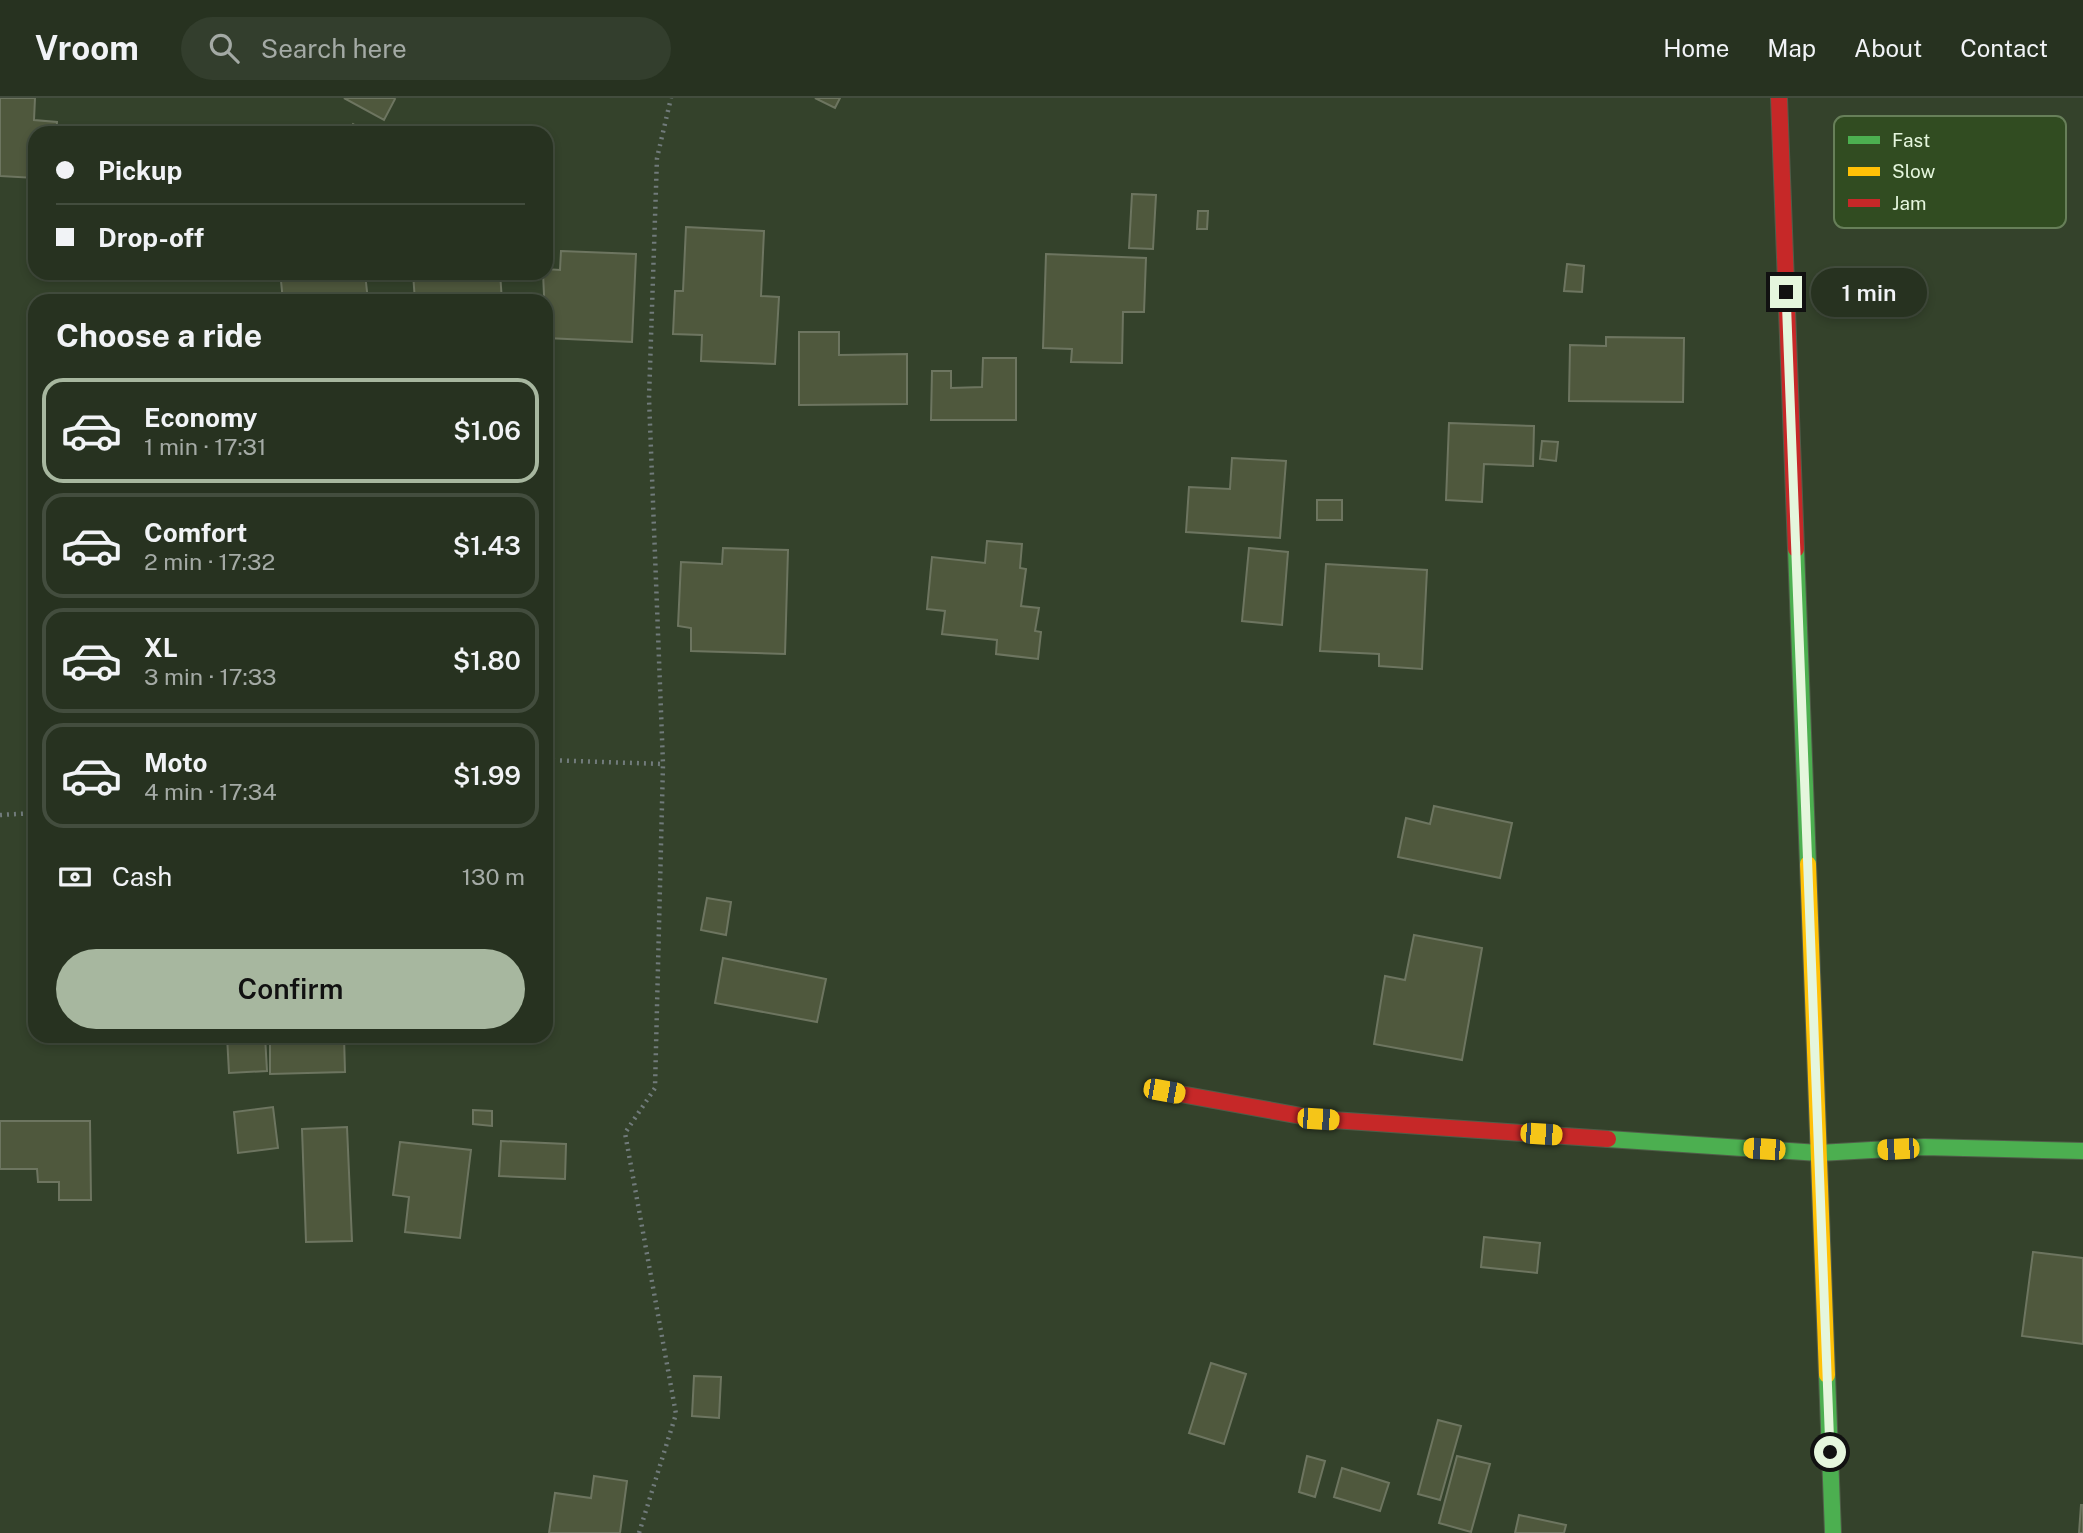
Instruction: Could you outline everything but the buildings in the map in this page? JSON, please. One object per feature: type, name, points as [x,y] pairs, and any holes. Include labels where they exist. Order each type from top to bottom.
[{"type":"street","points":[[1779,98],[1833,1533]]},
{"type":"street","points":[[1164,1091],[1318,1119],[1819,1153],[1924,1147],[2083,1151]]},
{"type":"path","points":[[639,1533],[676,1414],[625,1133],[655,1088],[663,764],[649,398],[657,158],[671,98]]},
{"type":"path","points":[[553,760],[663,764]]},
{"type":"path","points":[[0,816],[28,814]]},
{"type":"traffic: fast","points":[[1796,549],[1808,864]]},
{"type":"traffic: fast","points":[[1608,1139],[1819,1153],[1924,1147],[2083,1151]]},
{"type":"traffic: fast","points":[[1827,1375],[1833,1533]]},
{"type":"traffic: slow","points":[[1808,864],[1827,1375]]},
{"type":"traffic: jam","points":[[1779,98],[1796,549]]},
{"type":"traffic: jam","points":[[1164,1091],[1318,1119],[1608,1139]]},
{"type":"route","points":[[1786,292],[1830,1452]]}]
